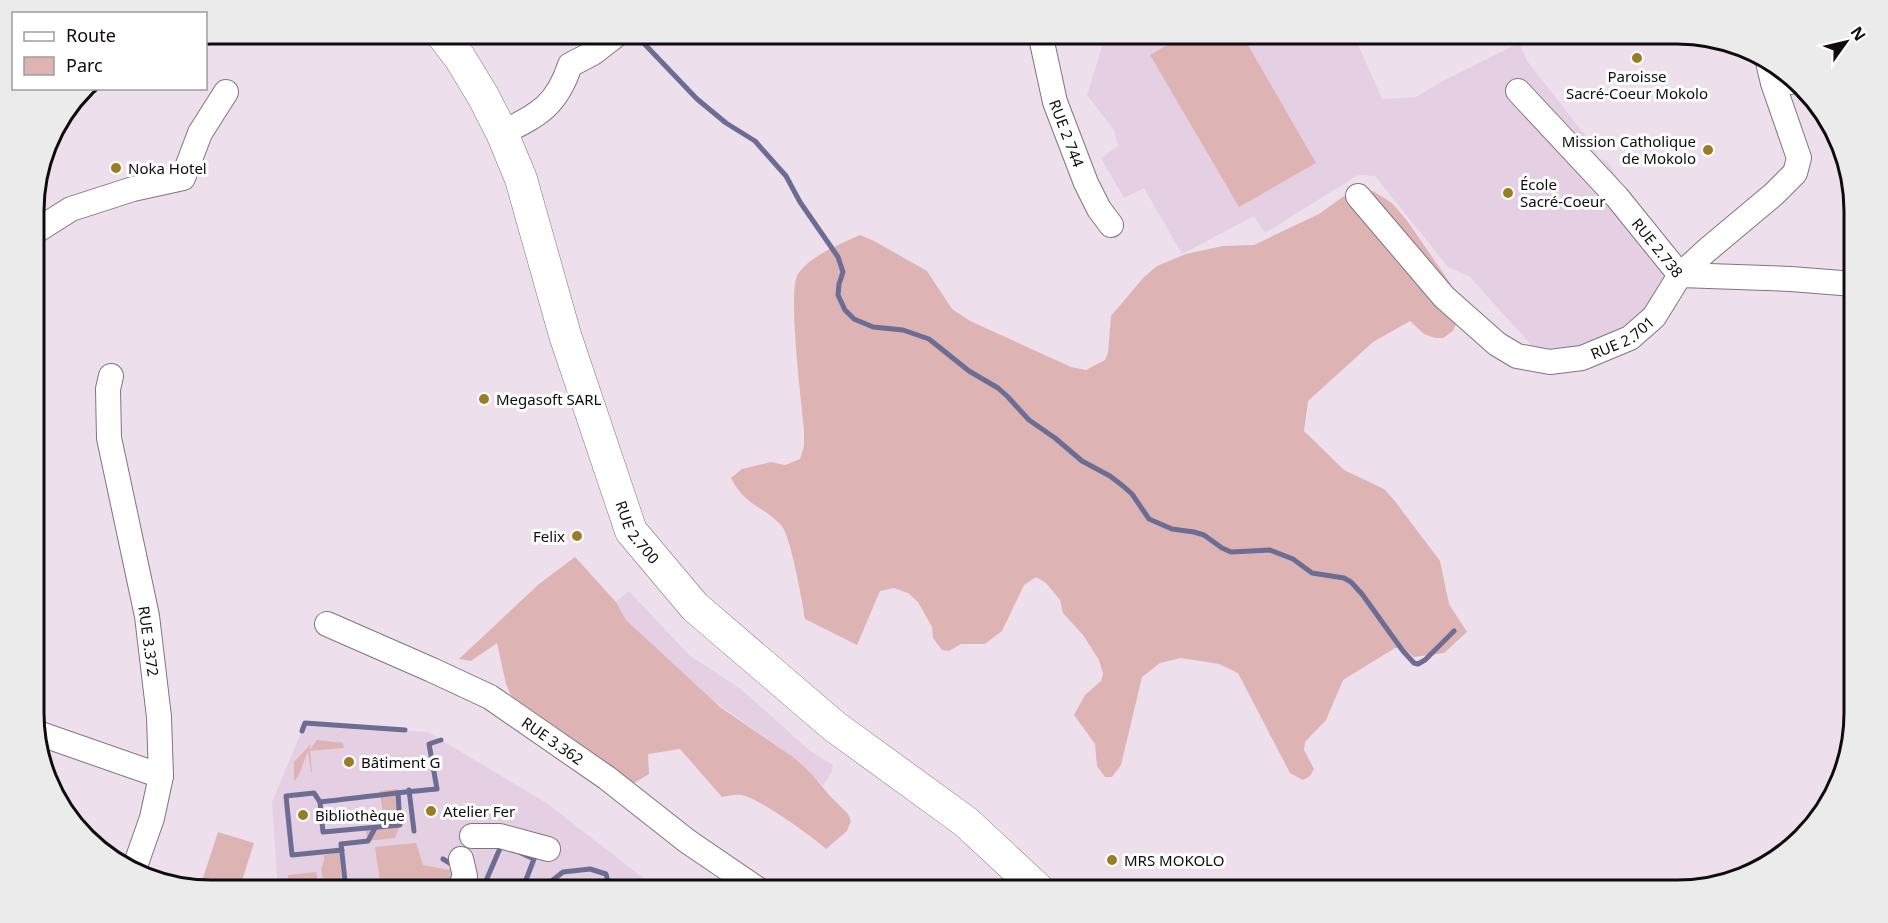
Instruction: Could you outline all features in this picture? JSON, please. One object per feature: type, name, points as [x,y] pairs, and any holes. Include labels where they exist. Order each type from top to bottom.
[{"type":"main road","name":"RUE 2.700","points":[[449,44],[460,58],[502,133],[521,179],[565,335],[631,531],[695,607],[834,726],[966,822],[1027,879]]},
{"type":"street","points":[[502,133],[536,116],[551,103],[564,84],[570,65],[605,44]]},
{"type":"street","name":"RUE 2 744","points":[[1042,44],[1055,102],[1086,183],[1099,209],[1111,225]]},
{"type":"street","name":"RUE 2.701","points":[[1358,196],[1444,297],[1497,344],[1517,357],[1550,362],[1581,358],[1630,338],[1654,317],[1680,275],[1795,173],[1799,158],[1778,78]]},
{"type":"street","name":"RUE 2.738","points":[[1518,91],[1617,197],[1680,275],[1844,283]]},
{"type":"street","points":[[44,226],[70,209],[133,189],[183,178],[200,133],[226,92]]},
{"type":"street","name":"RUE 3.372","points":[[111,376],[108,390],[109,438],[147,616],[159,717],[161,776],[152,818],[137,862]]},
{"type":"street","name":"RUE 3.362","points":[[327,624],[489,697],[607,778],[687,841],[744,880]]},
{"type":"street","points":[[45,736],[161,776]]},
{"type":"street","points":[[472,836],[500,836],[548,849]]},
{"type":"street","points":[[461,859],[465,876],[463,880]]},
{"type":"shaded area","name":"École Sacré-Coeur","points":[[1103,44],[1358,44],[1382,99],[1416,97],[1439,83],[1519,44],[1527,61],[1585,135],[1600,159],[1607,161],[1662,246],[1679,264],[1664,279],[1652,318],[1593,347],[1542,349],[1532,346],[1470,277],[1448,267],[1375,176],[1358,175],[1265,233],[1254,216],[1182,254],[1144,188],[1124,198],[1101,158],[1118,146],[1114,130],[1087,95]]},
{"type":"shaded area","points":[[629,591],[689,655],[741,689],[809,750],[833,765],[823,786],[793,757],[708,697],[626,620],[616,602]]},
{"type":"shaded area","points":[[305,723],[428,732],[548,804],[645,880],[277,880],[272,802]]},
{"type":"green space","points":[[1169,44],[1247,44],[1316,163],[1239,207],[1150,55]]},
{"type":"green space","points":[[1373,191],[1392,203],[1408,222],[1450,283],[1459,316],[1453,331],[1443,338],[1424,334],[1410,321],[1373,342],[1308,401],[1304,431],[1344,470],[1384,489],[1394,500],[1440,561],[1449,604],[1467,632],[1444,653],[1414,657],[1403,648],[1395,648],[1343,680],[1326,720],[1305,742],[1304,750],[1314,769],[1310,776],[1303,780],[1290,773],[1238,673],[1219,664],[1181,658],[1160,663],[1142,677],[1121,765],[1112,777],[1105,777],[1097,766],[1095,744],[1074,715],[1085,695],[1101,681],[1103,674],[1099,660],[1083,635],[1063,613],[1060,600],[1046,583],[1036,577],[1024,585],[1002,631],[985,644],[961,644],[949,651],[942,650],[933,638],[932,627],[918,602],[908,593],[894,588],[880,591],[857,645],[805,619],[796,569],[785,531],[774,518],[748,500],[731,478],[742,469],[771,462],[785,465],[800,459],[804,446],[804,431],[794,302],[798,274],[810,262],[826,251],[860,235],[927,271],[952,309],[970,321],[1071,367],[1086,370],[1105,360],[1108,353],[1111,316],[1144,277],[1157,266],[1186,254],[1223,246],[1254,245],[1319,214],[1344,196]]},
{"type":"green space","points":[[575,557],[616,602],[626,620],[720,707],[793,757],[810,772],[848,814],[851,821],[847,831],[826,849],[785,819],[750,798],[740,795],[722,797],[680,749],[648,754],[649,774],[629,786],[520,716],[506,684],[497,643],[471,661],[459,659],[539,584]]},
{"type":"green space","points":[[317,740],[343,743],[344,748],[310,751],[312,772],[308,751],[298,777],[294,781],[294,762],[311,744],[309,751]]},
{"type":"green space","points":[[397,789],[400,825],[395,838],[368,841],[365,828],[384,826],[380,791]]},
{"type":"green space","points":[[218,832],[254,843],[242,880],[203,879]]},
{"type":"green space","points":[[416,843],[423,865],[455,871],[451,880],[380,880],[375,847]]},
{"type":"green space","points":[[339,852],[342,880],[323,880],[321,870],[324,855]]},
{"type":"green space","points":[[316,872],[318,880],[288,880],[288,875]]},
{"type":"waterway","points":[[644,44],[697,99],[726,123],[755,141],[786,176],[800,202],[838,257],[843,272],[838,295],[845,310],[854,319],[873,327],[903,330],[929,339],[969,371],[998,388],[1029,420],[1082,461],[1123,486],[1132,494],[1149,519],[1172,529],[1204,535],[1231,552],[1270,550],[1293,559],[1312,573],[1344,578],[1351,582],[1414,663],[1418,664],[1425,660],[1454,631]]},
{"type":"waterway","points":[[302,731],[305,723],[405,730]]},
{"type":"waterway","points":[[342,850],[292,855],[286,796],[314,793],[320,802],[437,789],[429,744],[441,740]]},
{"type":"waterway","points":[[409,790],[414,831]]},
{"type":"waterway","points":[[320,802],[323,832],[400,825],[398,793]]},
{"type":"waterway","points":[[345,880],[341,844],[368,841],[375,828]]},
{"type":"waterway","points":[[486,880],[501,846]]},
{"type":"waterway","points":[[521,853],[534,859],[526,880]]},
{"type":"waterway","points":[[443,859],[453,865]]},
{"type":"waterway","points":[[553,880],[563,872],[590,869],[606,874],[607,880]]},
{"type":"place","name":"Paroisse Sacré-Coeur Mokolo","points":[[1637,58]]},
{"type":"place","name":"Mission Catholique de Mokolo","points":[[1708,150]]},
{"type":"place","name":"Noka Hotel","points":[[116,168]]},
{"type":"place","name":"École Sacré-Coeur","points":[[1508,193]]},
{"type":"place","name":"Megasoft SARL","points":[[484,399]]},
{"type":"place","name":"Felix","points":[[577,536]]},
{"type":"place","name":"Bâtiment G","points":[[349,762]]},
{"type":"place","name":"Atelier Fer","points":[[431,811]]},
{"type":"place","name":"Bibliothèque","points":[[303,815]]},
{"type":"place","name":"MRS MOKOLO","points":[[1112,860]]}]
